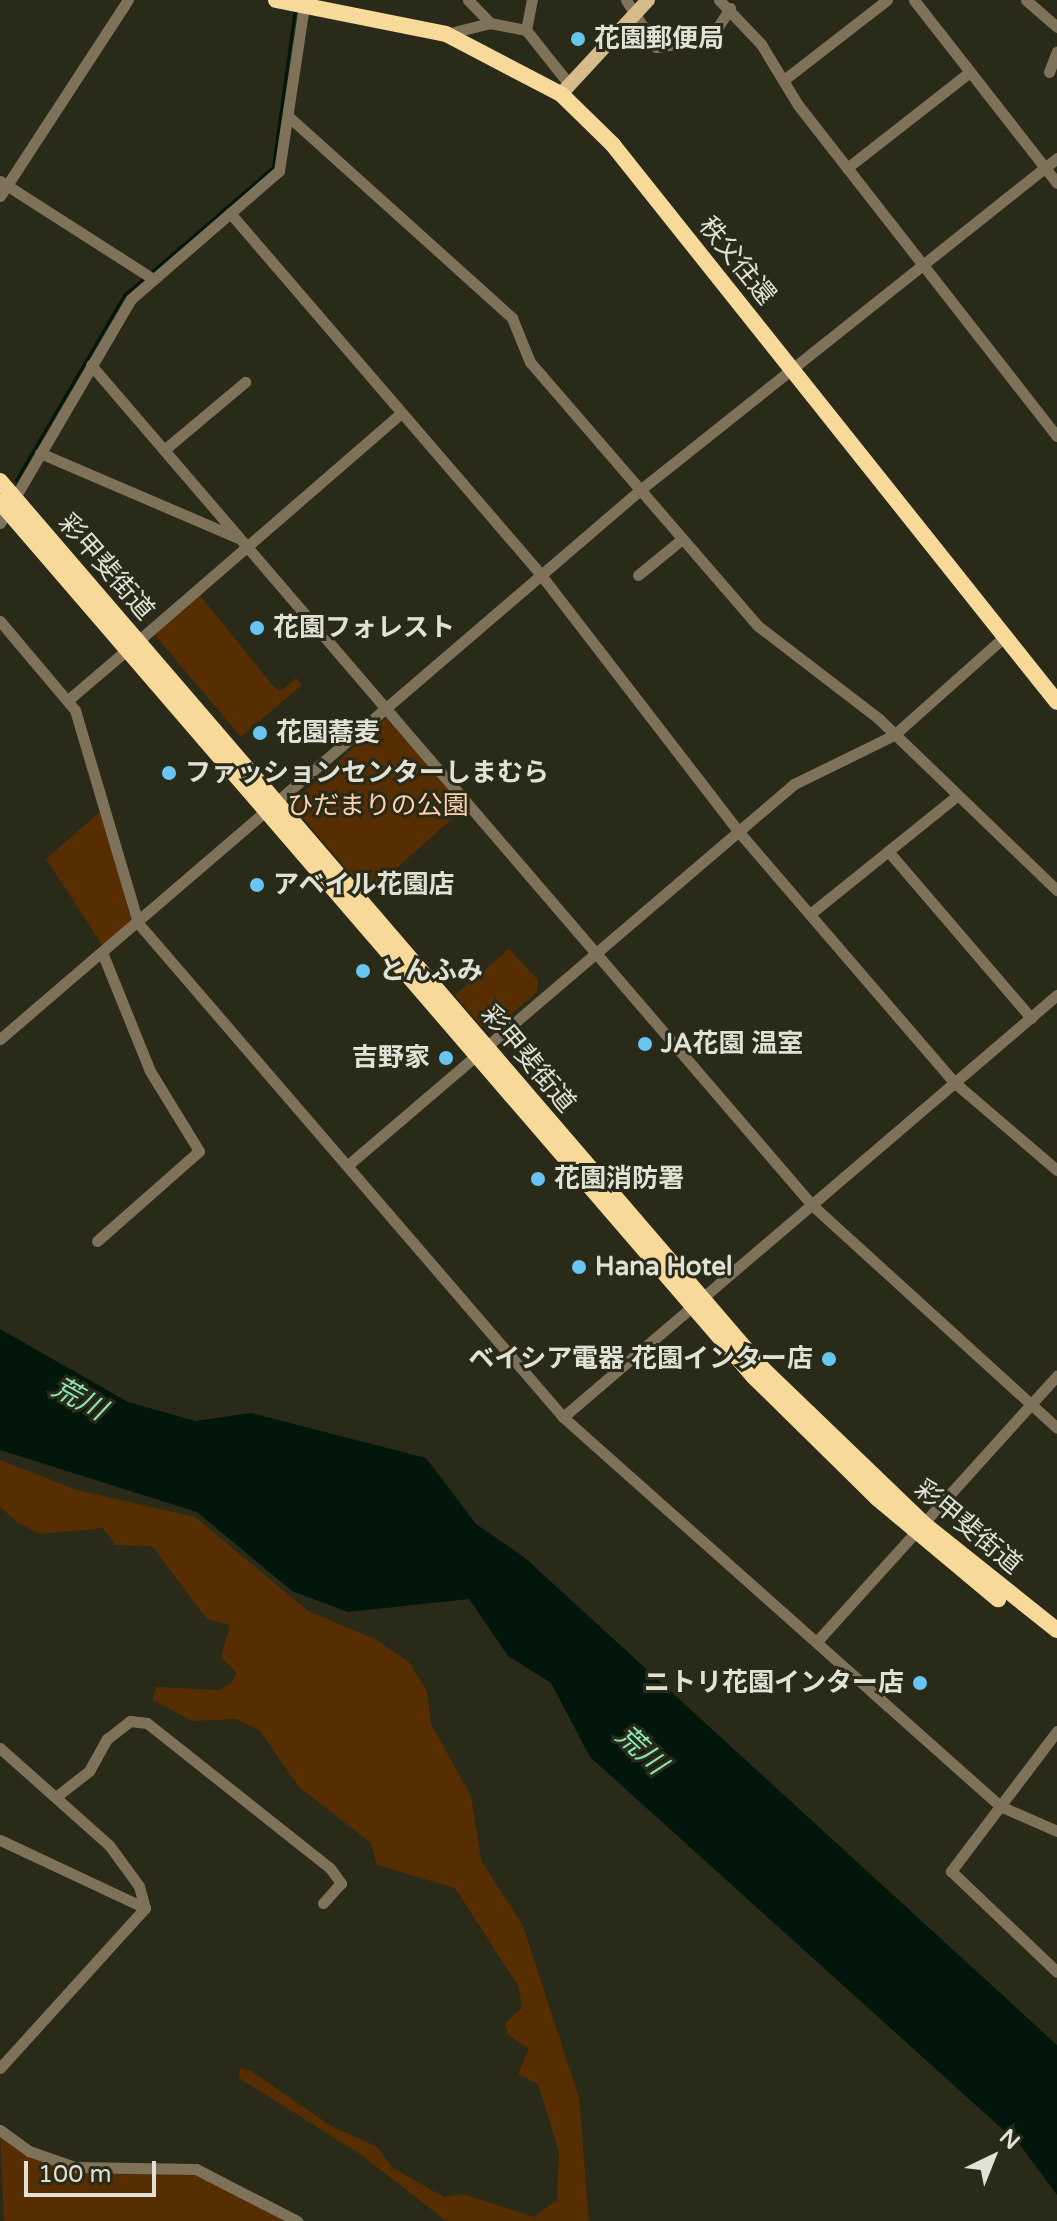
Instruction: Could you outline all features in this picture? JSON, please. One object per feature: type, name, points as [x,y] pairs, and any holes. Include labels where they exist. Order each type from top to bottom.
[{"type":"highway","name":"秩父往還","points":[[289,3],[446,34],[565,89],[1057,702]]},
{"type":"highway","name":"彩甲斐街道","points":[[0,481],[5,508],[133,645],[696,1303],[920,1528],[1057,1643]]},
{"type":"highway","name":"彩甲斐街道","points":[[920,1528],[1057,1630]]},
{"type":"main road","points":[[565,89],[642,6]]},
{"type":"street","points":[[128,0],[2,187],[148,276]]},
{"type":"street","points":[[468,0],[490,23]]},
{"type":"street","points":[[532,0],[526,30],[565,89]]},
{"type":"street","points":[[626,0],[642,6],[656,47],[710,39],[730,8]]},
{"type":"street","points":[[719,0],[730,8],[785,79],[847,168],[1057,436]]},
{"type":"street","points":[[785,79],[887,0]]},
{"type":"street","points":[[914,0],[1057,183]]},
{"type":"street","points":[[1026,0],[1057,27]]},
{"type":"street","points":[[5,508],[131,299],[148,276],[230,213],[249,191],[279,171],[288,116],[289,3]]},
{"type":"street","points":[[446,34],[490,23],[526,30]]},
{"type":"street","points":[[1049,72],[1057,51]]},
{"type":"street","points":[[847,168],[970,72]]},
{"type":"street","points":[[288,116],[512,318],[530,362],[758,626],[894,735],[1057,890]]},
{"type":"street","points":[[0,1039],[640,490],[790,366],[1057,158]]},
{"type":"street","points":[[230,213],[541,575],[738,831],[955,1083],[1057,1170]]},
{"type":"street","points":[[91,365],[812,1205],[1057,1428]]},
{"type":"street","points":[[164,450],[245,382]]},
{"type":"street","points":[[68,700],[133,645],[242,543],[401,413]]},
{"type":"street","points":[[40,453],[242,543]]},
{"type":"street","points":[[638,575],[682,539]]},
{"type":"street","points":[[0,621],[68,700],[138,923],[563,1417],[819,1639],[1000,1806],[1057,1831]]},
{"type":"street","points":[[348,1165],[794,784],[894,735],[1005,636]]},
{"type":"street","points":[[810,914],[957,796]]},
{"type":"street","points":[[888,851],[1031,1018]]},
{"type":"street","points":[[97,1241],[199,1151],[150,1071],[125,994],[102,952]]},
{"type":"street","points":[[563,1417],[1057,995]]},
{"type":"street","points":[[819,1639],[1057,1376]]},
{"type":"street","points":[[57,1796],[99,1759],[107,1739],[130,1721],[147,1723],[330,1868],[341,1883],[323,1903]]},
{"type":"street","points":[[1057,1731],[951,1871],[1057,1972]]},
{"type":"street","points":[[0,1748],[109,1845],[139,1886],[145,1908]]},
{"type":"street","points":[[0,1840],[145,1908]]},
{"type":"street","points":[[0,2068],[145,1908]]},
{"type":"street","points":[[0,2130],[29,2151],[75,2167],[196,2169],[297,2221]]},
{"type":"green space","points":[[199,594],[273,686],[281,691],[296,678],[302,685],[241,737],[153,633]]},
{"type":"green space","name":"ひだまりの公園","points":[[386,718],[465,807],[368,894],[291,804]]},
{"type":"green space","points":[[101,811],[132,923],[103,946],[46,859]]},
{"type":"green space","points":[[509,949],[538,980],[537,992],[495,1028],[482,1027],[455,995]]},
{"type":"green space","points":[[0,1460],[77,1490],[195,1517],[308,1611],[375,1639],[409,1662],[427,1691],[431,1724],[471,1796],[481,1860],[523,1926],[579,2098],[589,2221],[446,2221],[363,2156],[239,2078],[240,2068],[251,2071],[331,2126],[376,2146],[393,2168],[444,2197],[463,2194],[534,2217],[557,2200],[559,2152],[538,2084],[518,2074],[529,2049],[508,2035],[505,2023],[522,2008],[519,1987],[455,1888],[377,1865],[371,1843],[299,1787],[260,1731],[236,1719],[192,1721],[153,1700],[156,1687],[219,1690],[231,1683],[237,1673],[221,1657],[230,1625],[207,1619],[152,1546],[115,1545],[103,1528],[39,1534],[17,1522],[0,1507]]},
{"type":"green space","points":[[0,2135],[49,2163],[199,2175],[284,2221],[4,2221]]},
{"type":"water","name":"荒川","points":[[0,1329],[128,1402],[195,1421],[251,1413],[426,1458],[476,1524],[524,1557],[1057,2045],[1057,2195],[1020,2145],[590,1757],[551,1683],[508,1656],[469,1599],[348,1612],[292,1591],[197,1512],[0,1450]]},
{"type":"waterway","points":[[149,274],[273,167],[295,8]]},
{"type":"waterway","points":[[16,480],[124,295],[143,279]]},
{"type":"place","name":"花園郵便局","points":[[578,39]]},
{"type":"place","name":"花園フォレスト","points":[[257,628]]},
{"type":"place","name":"花園蕎麦","points":[[260,733]]},
{"type":"place","name":"ファッションセンターしまむら","points":[[169,773]]},
{"type":"place","name":"アベイル花園店","points":[[257,885]]},
{"type":"place","name":"とんふみ","points":[[363,971]]},
{"type":"place","name":"JA花園 温室","points":[[645,1044]]},
{"type":"place","name":"吉野家","points":[[446,1058]]},
{"type":"place","name":"花園消防署","points":[[538,1179]]},
{"type":"place","name":"Hana Hotel","points":[[579,1267]]},
{"type":"place","name":"ベイシア電器 花園インター店","points":[[829,1359]]},
{"type":"place","name":"ニトリ花園インター店","points":[[920,1683]]}]
